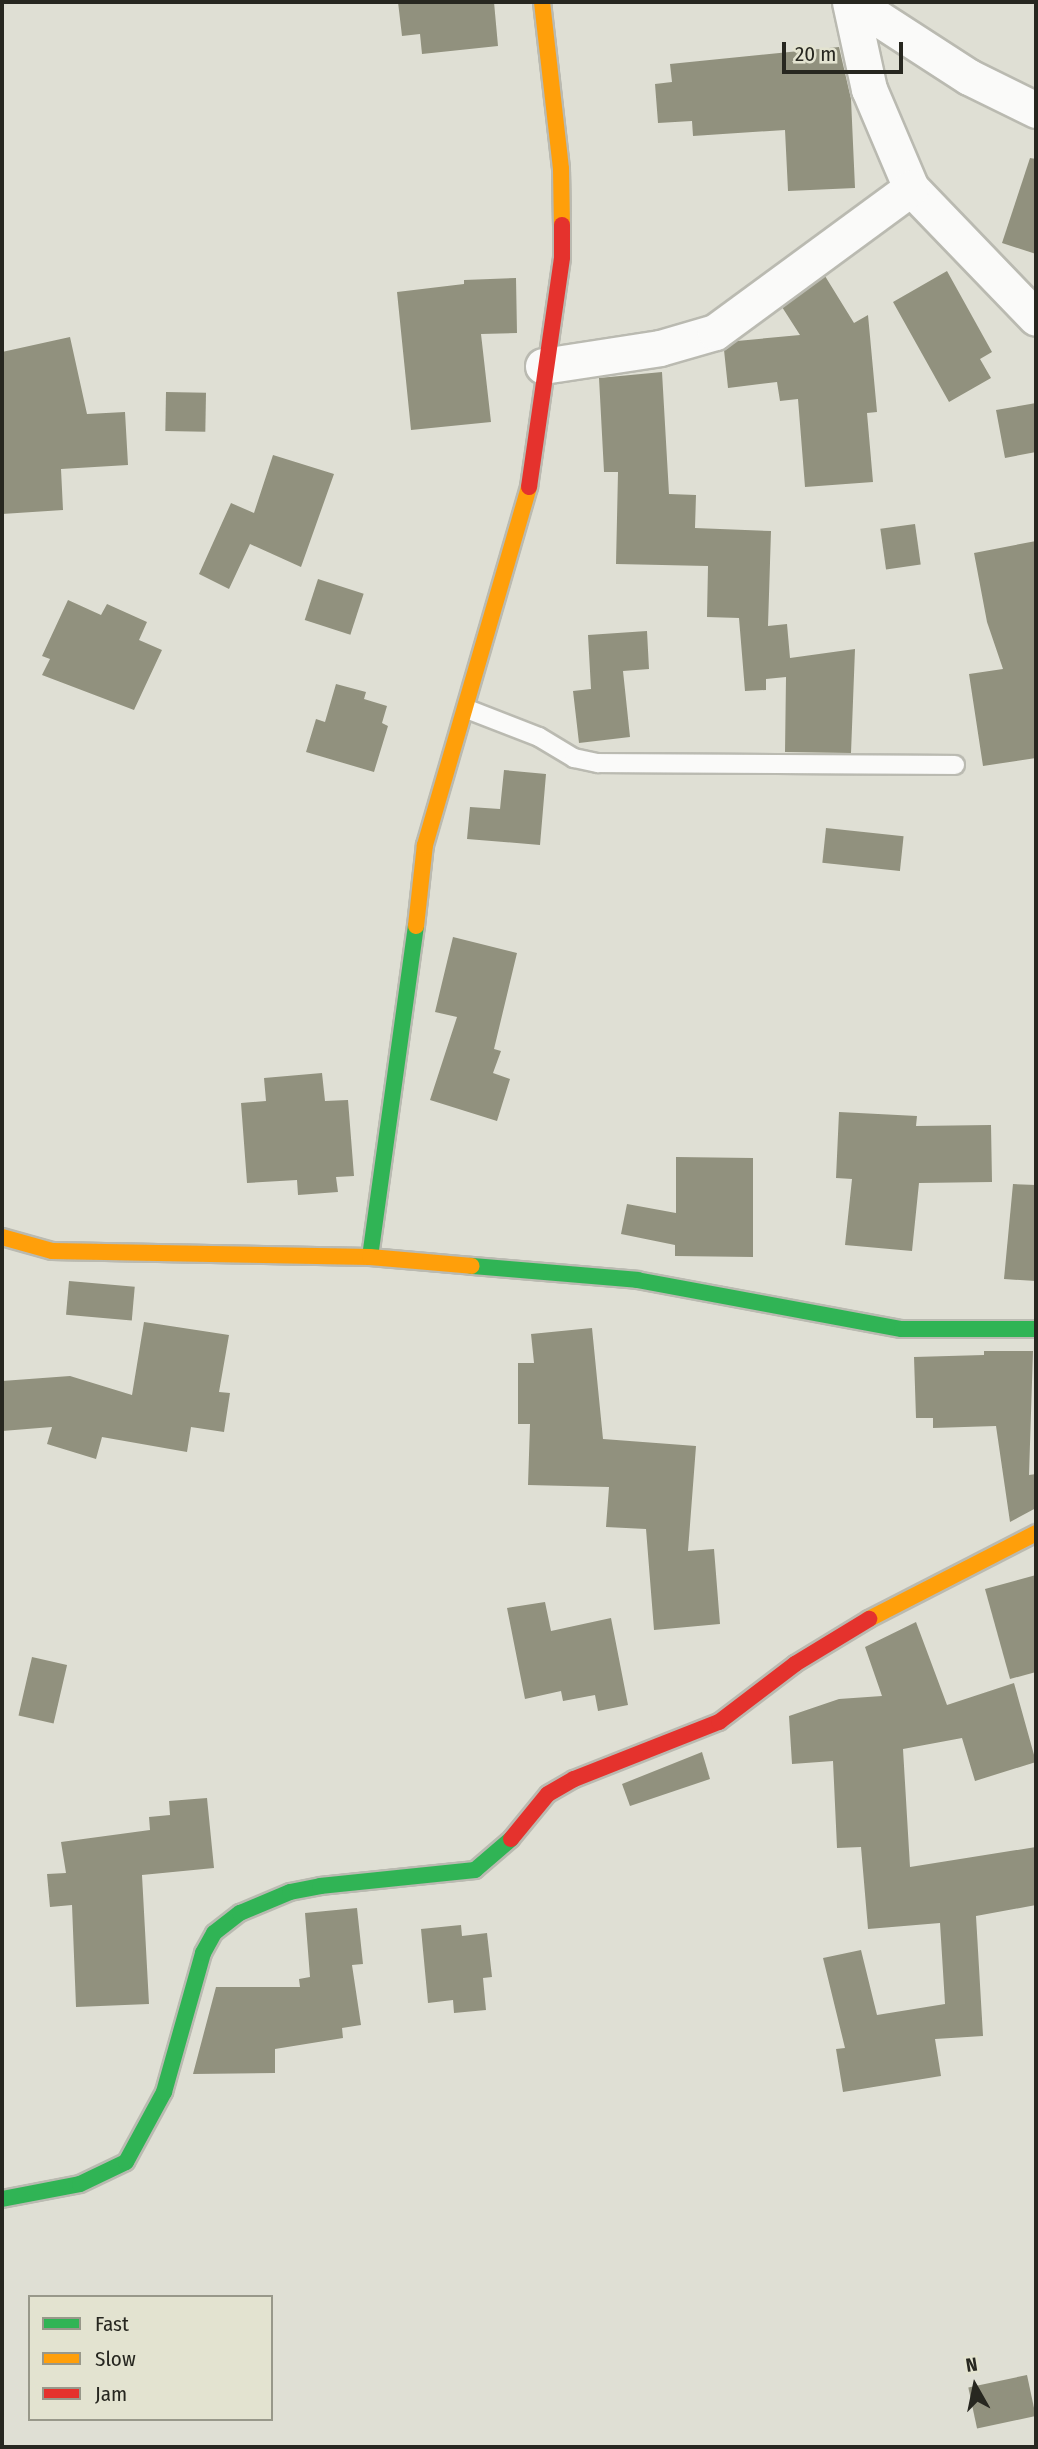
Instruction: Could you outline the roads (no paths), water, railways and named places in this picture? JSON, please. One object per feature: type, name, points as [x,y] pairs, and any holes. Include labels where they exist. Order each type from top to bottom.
[{"type":"street","points":[[370,1257],[402,1048],[425,845],[528,495],[543,366],[562,257],[562,203],[542,2]]},
{"type":"street","points":[[851,2],[969,77],[1036,110]]},
{"type":"street","points":[[851,2],[869,89],[911,188],[1036,318]]},
{"type":"street","points":[[543,366],[660,348],[716,331],[911,188]]},
{"type":"street","points":[[2,1237],[64,1252],[370,1257],[637,1280],[902,1329],[1036,1329]]},
{"type":"street","points":[[2,2199],[80,2184],[126,2162],[164,2092],[203,1953],[214,1933],[240,1913],[261,1902],[320,1886],[456,1875],[475,1870],[501,1850],[548,1794],[574,1779],[719,1722],[795,1664],[871,1618],[1036,1533]]},
{"type":"lane","points":[[467,709],[538,737],[574,758],[598,763],[955,765]]}]
